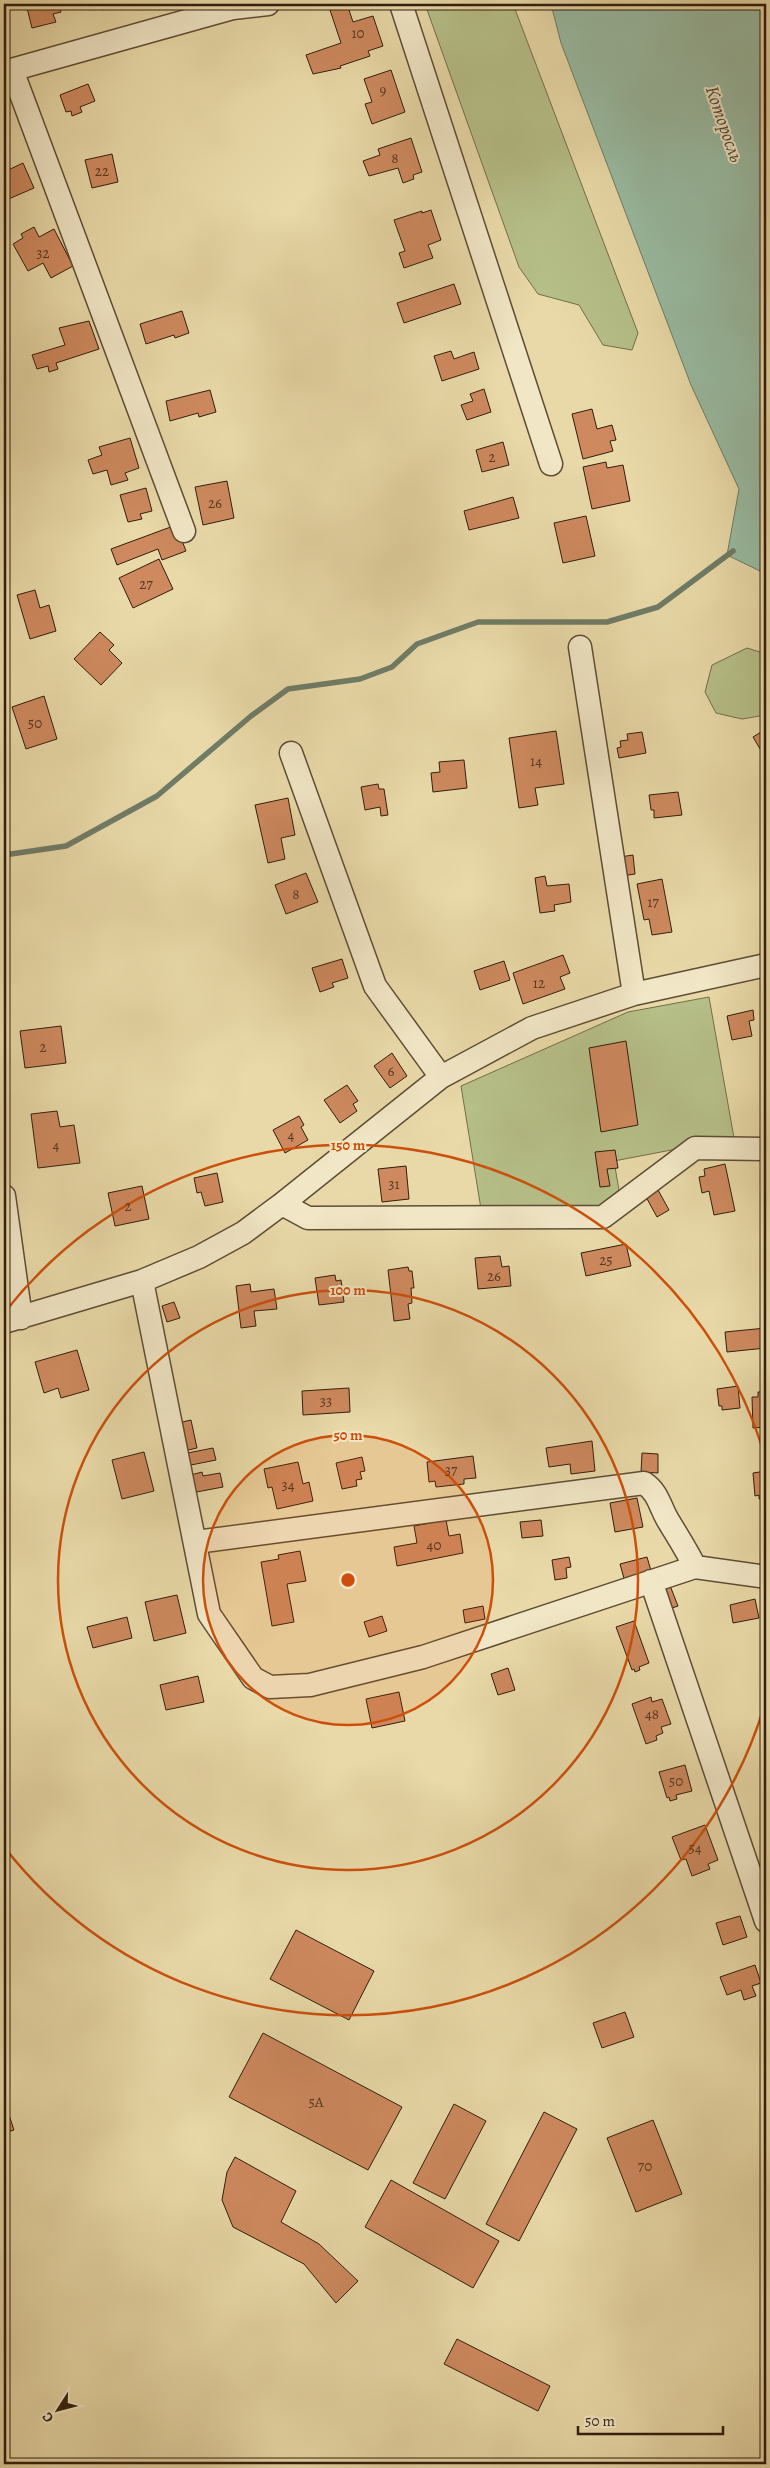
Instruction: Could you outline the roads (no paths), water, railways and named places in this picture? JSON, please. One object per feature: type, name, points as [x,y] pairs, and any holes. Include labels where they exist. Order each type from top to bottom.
[{"type":"street","points":[[184,531],[8,71],[233,8],[268,4]]},
{"type":"street","points":[[401,4],[551,464]]},
{"type":"street","points":[[580,646],[634,994]]},
{"type":"street","points":[[291,753],[375,986],[442,1077]]},
{"type":"street","points":[[4,1196],[12,1320],[142,1281],[199,1257],[243,1233],[442,1077],[532,1028],[634,994],[766,965]]},
{"type":"street","points":[[282,1204],[308,1218],[602,1217],[695,1148],[766,1150]]},
{"type":"street","points":[[142,1281],[209,1614],[253,1678],[270,1687],[310,1685],[423,1657],[695,1567],[766,1577]]},
{"type":"street","points":[[196,1542],[644,1484],[652,1488],[659,1499],[668,1521],[681,1539],[695,1567]]},
{"type":"street","points":[[651,1581],[766,1921]]},
{"type":"water","name":"Которосль","points":[[551,4],[766,4],[766,574],[727,555],[739,489],[691,385],[561,43]]},
{"type":"waterway","points":[[4,855],[66,846],[157,796],[251,716],[288,689],[360,679],[392,667],[417,644],[478,622],[607,622],[658,607],[733,551]]}]
